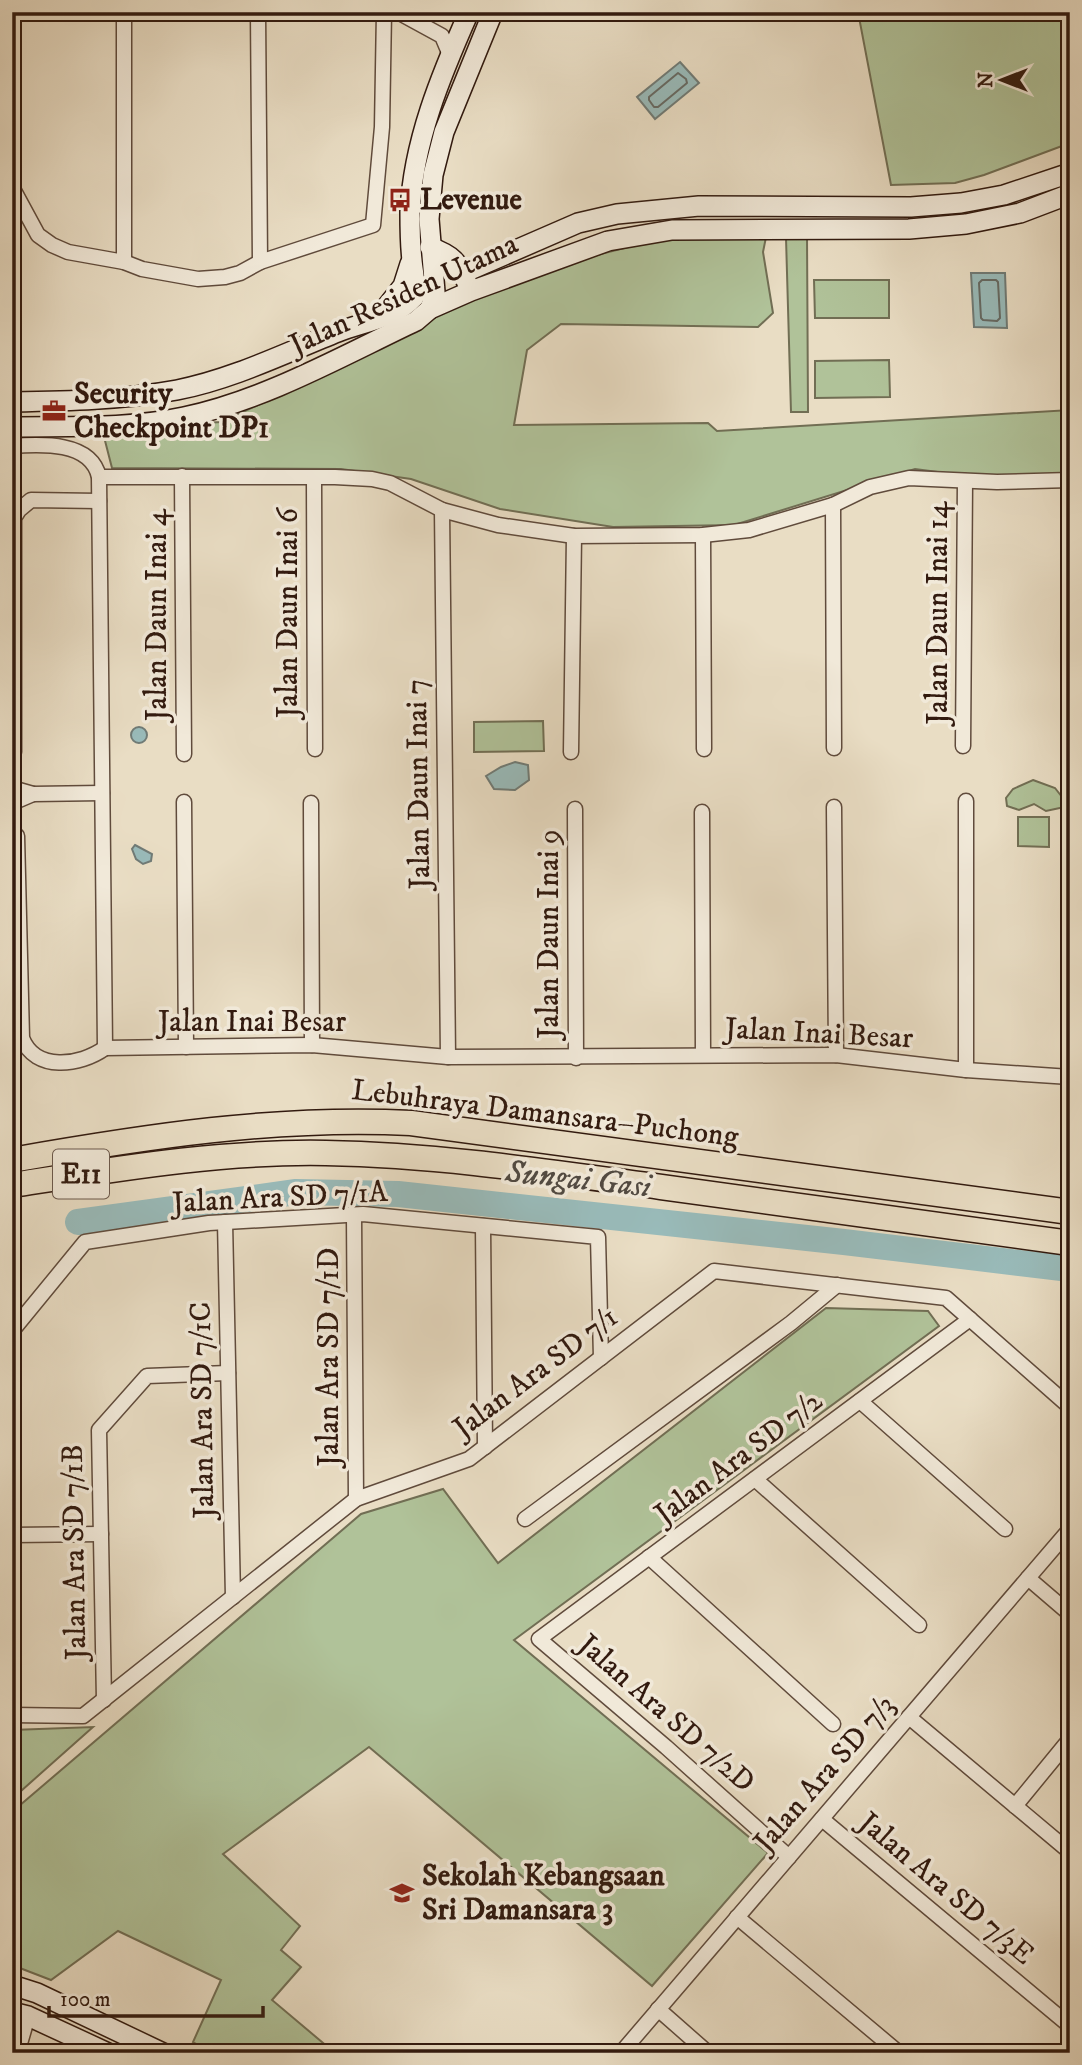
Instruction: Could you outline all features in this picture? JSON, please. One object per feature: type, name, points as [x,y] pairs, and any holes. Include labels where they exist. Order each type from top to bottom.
[{"type":"highway","name":"Lebuhraya Damansara–Puchong","points":[[12,1160],[156,1138],[302,1122],[355,1120],[411,1123],[1070,1212]]},
{"type":"highway","name":"Lebuhraya Damansara–Puchong","points":[[150,1164],[271,1153],[424,1157],[1070,1243]]},
{"type":"highway","name":"E11","points":[[12,1185],[150,1164]]},
{"type":"highway","points":[[12,1200],[51,1192],[150,1164]]},
{"type":"street","points":[[124,12],[124,262]]},
{"type":"street","points":[[258,12],[260,262]]},
{"type":"street","points":[[12,187],[38,235],[52,245],[68,252],[198,279],[225,277],[260,262],[373,225],[382,128],[384,12]]},
{"type":"street","points":[[398,12],[442,36],[450,55]]},
{"type":"street","points":[[469,12],[450,55],[422,135],[413,175],[410,214],[411,258],[416,286],[414,297],[430,310],[435,292],[430,247],[430,197],[441,143],[493,12]]},
{"type":"street","name":"Jalan Residen Utama","points":[[463,273],[578,222],[617,214],[699,206],[911,207],[961,203],[1004,195],[1070,173]]},
{"type":"street","name":"Jalan Residen Utama","points":[[12,427],[92,427],[183,417],[254,396],[416,321],[430,310],[471,291],[608,241],[660,232],[896,229],[966,224],[1020,213],[1070,194]]},
{"type":"street","points":[[430,247],[447,253],[455,260],[471,291]]},
{"type":"street","points":[[377,319],[403,286],[411,258]]},
{"type":"street","name":"Jalan Residen Utama","points":[[12,402],[97,400],[179,389],[244,370],[377,319],[406,306],[414,297]]},
{"type":"street","points":[[12,446],[41,445],[76,451],[92,460],[99,477],[105,1048],[76,1062],[41,1061],[25,1047],[22,1038],[17,836]]},
{"type":"street","name":"Jalan Daun Inai 4","points":[[182,476],[184,754]]},
{"type":"street","points":[[99,477],[352,478],[390,484],[442,510],[512,528],[574,536],[703,536],[749,530],[833,505],[870,488],[909,478],[965,481],[1070,480]]},
{"type":"street","name":"Jalan Daun Inai 6","points":[[314,478],[315,749]]},
{"type":"street","name":"Jalan Daun Inai 14","points":[[963,746],[965,481]]},
{"type":"street","points":[[14,752],[14,517],[31,500],[99,501]]},
{"type":"street","points":[[833,505],[834,748]]},
{"type":"street","name":"Jalan Daun Inai 7","points":[[442,510],[448,1057]]},
{"type":"street","points":[[571,751],[574,536]]},
{"type":"street","points":[[703,536],[704,749]]},
{"type":"street","points":[[12,788],[33,794],[102,793]]},
{"type":"street","points":[[12,803],[33,794]]},
{"type":"street","points":[[966,801],[967,1070]]},
{"type":"street","points":[[184,802],[186,1047]]},
{"type":"street","points":[[311,803],[313,1045]]},
{"type":"street","points":[[834,807],[836,1055]]},
{"type":"street","name":"Jalan Daun Inai 9","points":[[575,809],[576,1058]]},
{"type":"street","points":[[702,811],[703,1055]]},
{"type":"street","name":"Jalan Inai Besar","points":[[105,1048],[313,1045],[448,1057],[836,1055],[967,1070],[1070,1077]]},
{"type":"street","points":[[12,1154],[47,1154]]},
{"type":"street","name":"Jalan Ara SD 7/1A","points":[[12,1331],[85,1242],[225,1222],[354,1215],[598,1237],[601,1358]]},
{"type":"street","name":"Jalan Ara SD 7/1D","points":[[354,1215],[356,1499]]},
{"type":"street","name":"Jalan Ara SD 7/1C","points":[[225,1222],[233,1597]]},
{"type":"street","points":[[483,1226],[485,1447]]},
{"type":"street","name":"Jalan Ara SD 7/1","points":[[12,1715],[83,1716],[356,1499],[469,1459],[714,1271],[946,1298],[1070,1407]]},
{"type":"street","points":[[525,1519],[792,1323],[837,1286]]},
{"type":"street","name":"Jalan Ara SD 7/2","points":[[539,1639],[970,1319]]},
{"type":"street","name":"Jalan Ara SD 7/1B","points":[[104,1700],[99,1430],[147,1377],[228,1373]]},
{"type":"street","points":[[860,1401],[1006,1529]]},
{"type":"street","points":[[755,1479],[919,1625]]},
{"type":"street","name":"Jalan Ara SD 7/3","points":[[621,2053],[1070,1529]]},
{"type":"street","points":[[12,1535],[101,1534]]},
{"type":"street","points":[[649,1557],[833,1724]]},
{"type":"street","points":[[1028,1578],[1070,1614]]},
{"type":"street","name":"Jalan Ara SD 7/2D","points":[[539,1639],[789,1857]]},
{"type":"street","points":[[909,1717],[1070,1852]]},
{"type":"street","points":[[1015,1806],[1070,1739]]},
{"type":"street","name":"Jalan Ara SD 7/3E","points":[[822,1819],[1070,2026]]},
{"type":"street","points":[[737,1917],[899,2053]]},
{"type":"street","points":[[12,1985],[37,1993],[163,2053]]},
{"type":"street","points":[[658,2009],[708,2053]]},
{"type":"street","points":[[13,2053],[21,2040],[18,2013]]},
{"type":"street","points":[[18,2013],[108,2053]]},
{"type":"green space","points":[[858,12],[1070,12],[1070,143],[955,183],[891,185]]},
{"type":"green space","points":[[807,235],[808,412],[791,412],[786,238],[766,237],[763,252],[773,313],[758,327],[561,324],[527,350],[514,425],[708,423],[717,431],[1070,410],[1070,474],[976,477],[915,469],[734,525],[613,527],[500,509],[411,479],[341,469],[112,468],[102,429],[221,422],[282,394],[473,296],[589,257],[664,238]]},
{"type":"green space","points":[[814,280],[889,280],[889,318],[815,318]]},
{"type":"green space","points":[[889,360],[890,397],[815,398],[815,361]]},
{"type":"green space","points":[[543,721],[544,751],[474,752],[474,722]]},
{"type":"green space","points":[[1033,780],[1055,788],[1069,806],[1046,811],[1034,804],[1019,810],[1007,806],[1006,798],[1013,789]]},
{"type":"green space","points":[[1018,817],[1049,817],[1049,847],[1018,846]]},
{"type":"green space","points":[[826,1308],[928,1311],[939,1326],[514,1640],[768,1853],[652,1986],[369,1747],[223,1854],[300,1926],[281,1950],[301,1967],[272,2000],[335,2053],[211,2053],[193,2042],[221,1980],[118,1931],[51,1980],[12,1965],[12,1812],[361,1514],[443,1489],[498,1563]]},
{"type":"green space","points":[[93,1727],[12,1799],[12,1730]]},
{"type":"water","points":[[680,62],[699,83],[655,119],[637,97]]},
{"type":"water","points":[[971,273],[1005,273],[1007,328],[974,327]]},
{"type":"water","points":[[139,727],[147,735],[139,743],[131,735]]},
{"type":"water","points":[[515,762],[528,765],[529,780],[515,790],[494,789],[486,776]]},
{"type":"water","points":[[135,845],[152,854],[151,861],[143,864],[136,859],[132,849]]},
{"type":"waterway","name":"Sungai Gasi","points":[[78,1222],[296,1192],[398,1194],[1070,1269]]},
{"type":"place","name":"Levenue","points":[[400,200]]},
{"type":"place","name":"Security Checkpoint DP1","points":[[54,411]]},
{"type":"place","name":"Sekolah Kebangsaan Sri Damansara 3","points":[[402,1893]]}]
